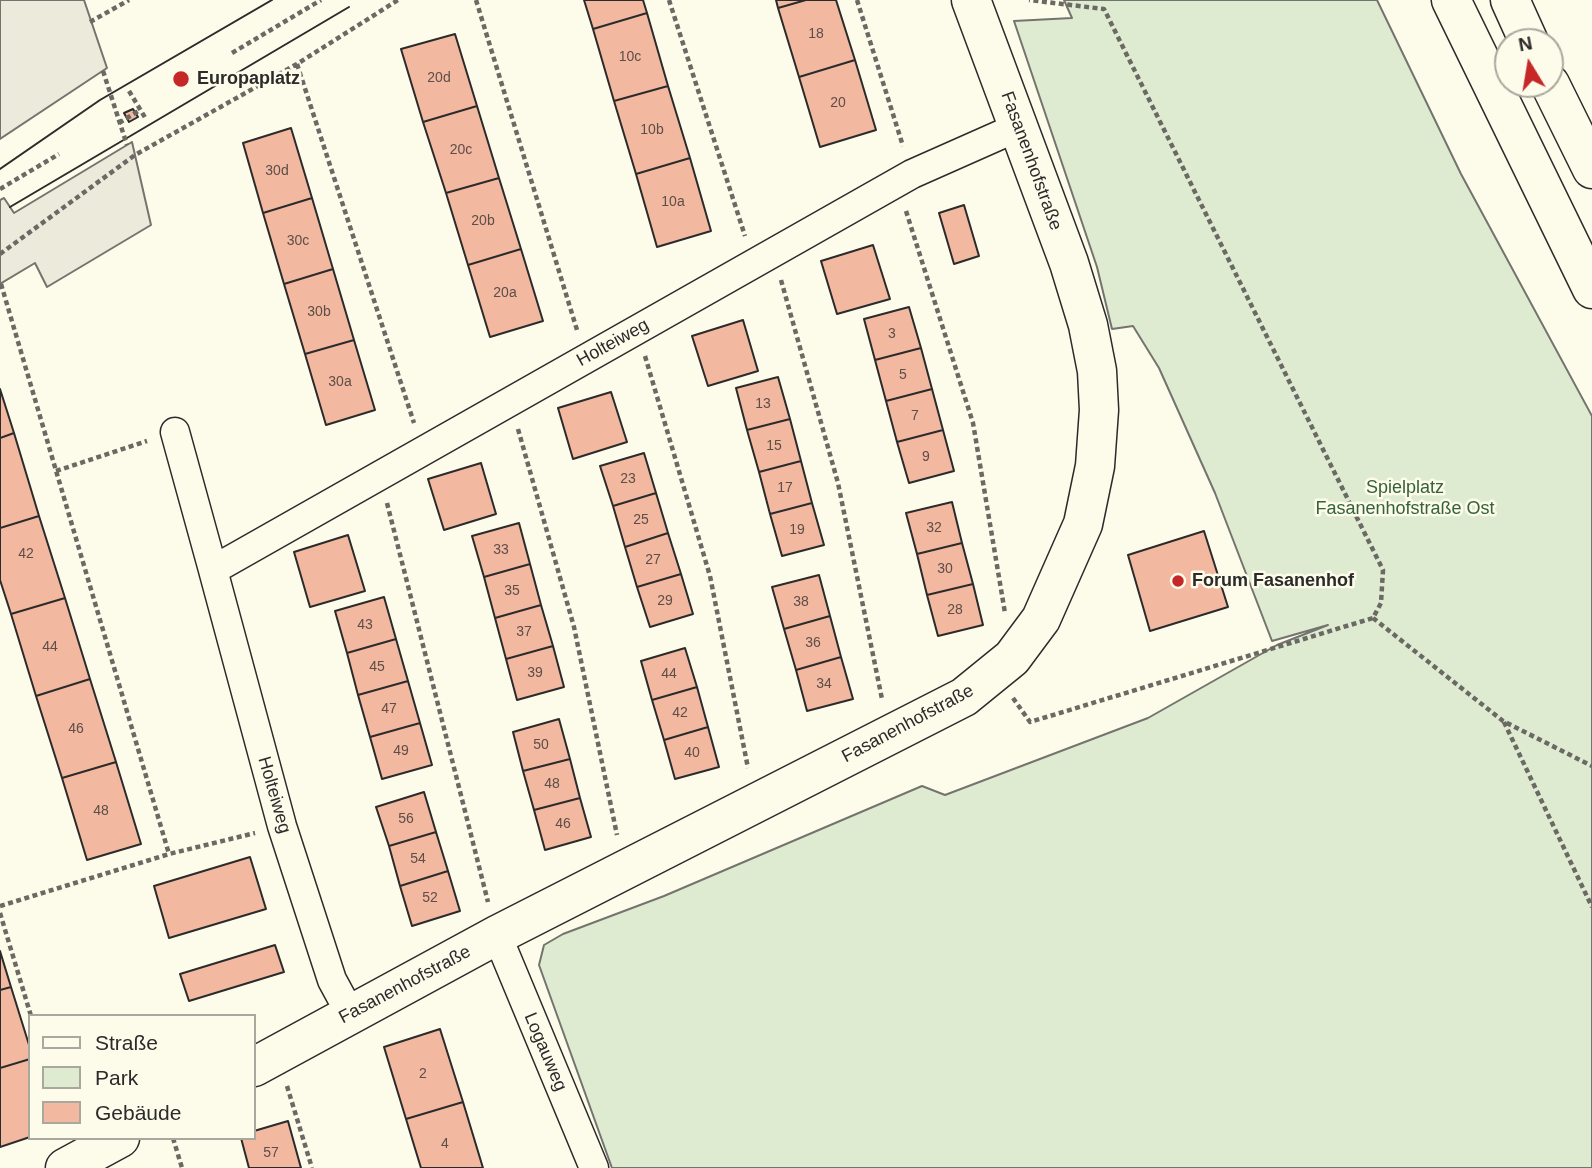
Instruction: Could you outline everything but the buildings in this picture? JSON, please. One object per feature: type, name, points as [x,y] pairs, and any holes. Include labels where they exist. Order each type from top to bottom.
[{"type":"main road","name":"Fasanenhofstraße","points":[[266,1061],[497,935],[964,696],[1004,666],[1041,619],[1083,524],[1095,466],[1099,410],[1097,371],[1088,325],[971,0]]},
{"type":"main road","points":[[1451,0],[1592,289]]},
{"type":"main road","points":[[1510,0],[1523,28]]},
{"type":"main road","points":[[1557,98],[1592,169]]},
{"type":"main road","points":[[65,1168],[116,1140]]},
{"type":"street","name":"Holteiweg","points":[[213,570],[905,178],[1018,127]]},
{"type":"street","name":"Holteiweg","points":[[175,432],[282,826],[332,980],[351,1014]]},
{"type":"street","name":"Logauweg","points":[[497,935],[594,1168]]},
{"type":"path","points":[[90,22],[129,0]]},
{"type":"path","points":[[232,53],[321,0]]},
{"type":"path","points":[[0,254],[135,155],[297,64],[398,0]]},
{"type":"path","points":[[476,0],[586,359]]},
{"type":"path","points":[[669,0],[764,258],[838,483],[890,735]]},
{"type":"path","points":[[857,0],[972,423],[1004,666],[1030,722],[1373,618],[1381,603],[1383,570],[1104,9],[1029,0]]},
{"type":"path","points":[[297,64],[423,451]]},
{"type":"path","points":[[103,71],[127,145]]},
{"type":"path","points":[[129,91],[146,119]]},
{"type":"path","points":[[120,123],[140,110]]},
{"type":"path","points":[[0,188],[60,154]]},
{"type":"path","points":[[1,284],[169,854]]},
{"type":"path","points":[[638,330],[710,576],[755,803]]},
{"type":"path","points":[[510,402],[574,626],[625,870]]},
{"type":"path","points":[[56,471],[175,432]]},
{"type":"path","points":[[380,475],[497,935]]},
{"type":"path","points":[[1373,618],[1503,721],[1592,766]]},
{"type":"path","points":[[1503,721],[1592,907]]},
{"type":"path","points":[[0,906],[169,854],[282,826]]},
{"type":"path","points":[[0,913],[30,1014]]},
{"type":"path","points":[[266,1061],[312,1168]]},
{"type":"path","points":[[174,1140],[182,1168]]},
{"type":"green space","name":"Spielplatz Fasanenhofstraße Ost","points":[[1064,0],[1377,0],[1461,174],[1592,416],[1592,1168],[612,1168],[539,965],[544,945],[563,934],[664,896],[922,786],[945,795],[1148,718],[1277,645],[1328,625],[1272,641],[1215,493],[1159,368],[1133,326],[1112,329],[1097,267],[1014,21],[1072,18]]},
{"type":"shaded area","points":[[0,0],[84,0],[107,68],[0,139]]},
{"type":"shaded area","points":[[132,142],[151,225],[47,287],[35,263],[0,284],[0,200],[4,198],[14,213]]},
{"type":"tram line","points":[[0,169],[100,100],[272,0]]},
{"type":"tram line","points":[[10,207],[349,7]]},
{"type":"place","name":"Europaplatz","points":[[181,79]]},
{"type":"place","name":"Forum Fasanenhof","points":[[1178,581]]}]
